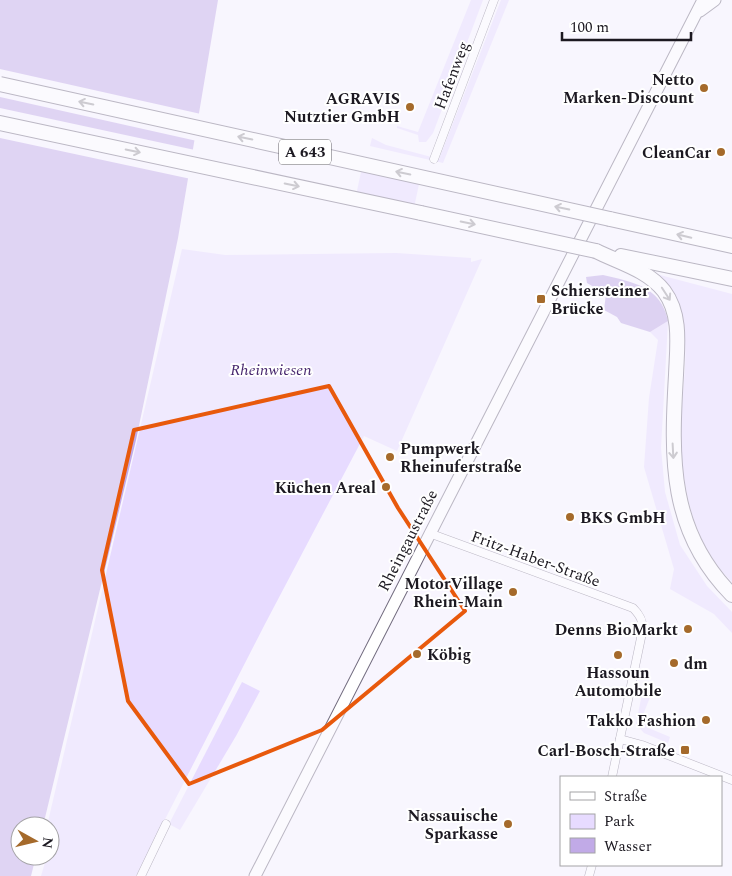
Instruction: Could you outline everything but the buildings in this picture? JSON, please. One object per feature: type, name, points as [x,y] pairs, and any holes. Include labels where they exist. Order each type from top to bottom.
[{"type":"highway","name":"A 643","points":[[0,84],[732,246]]},
{"type":"highway","name":"A 643","points":[[0,123],[732,280]]},
{"type":"highway","points":[[596,251],[649,277],[664,290],[672,305],[677,333],[673,440],[677,488],[693,541],[715,576],[732,595]]},
{"type":"street","name":"Hafenweg","points":[[434,160],[494,0]]},
{"type":"street","name":"Rheingaustraße","points":[[254,876],[703,0]]},
{"type":"street","points":[[694,18],[715,0]]},
{"type":"street","name":"Fritz-Haber-Straße","points":[[429,533],[633,608],[641,618],[643,628],[620,739]]},
{"type":"street","points":[[612,776],[620,739],[642,745],[722,776]]},
{"type":"street","points":[[140,876],[166,824]]},
{"type":"highlighted area","points":[[329,386],[398,508],[465,611],[322,730],[189,784],[128,701],[102,570],[134,430]]},
{"type":"green space","points":[[471,0],[483,0],[433,133],[426,142],[419,142],[418,135],[397,128],[397,126],[418,132]]},
{"type":"green space","points":[[501,0],[509,0],[443,163],[370,146],[372,138],[386,145],[439,159]]},
{"type":"green space","points":[[364,158],[422,170],[412,217],[354,205]]},
{"type":"green space","name":"Rheinwiesen","points":[[182,249],[225,255],[396,253],[471,258],[471,262],[482,259],[397,451],[364,436],[136,876],[41,876],[44,866],[60,866],[60,816],[49,816]]},
{"type":"green space","points":[[656,274],[732,294],[732,582],[706,548],[691,510],[686,489],[681,447],[685,365],[684,326],[679,308],[670,290]]},
{"type":"green space","points":[[668,321],[661,448],[665,492],[680,545],[707,586],[732,612],[732,633],[714,614],[670,589],[674,569],[644,467],[649,398],[658,340],[650,332]]},
{"type":"green space","points":[[242,682],[260,691],[236,736],[180,830],[169,824]]},
{"type":"green space","points":[[644,684],[654,687],[641,720],[648,723],[646,727],[670,737],[668,743],[644,733],[636,724]]},
{"type":"shaded area","points":[[603,275],[634,283],[652,293],[659,300],[668,321],[650,332],[621,323],[617,317],[604,310],[606,294],[587,283],[586,277]]},
{"type":"water","points":[[0,0],[218,0],[178,238],[136,440],[45,816],[10,816],[10,866],[34,866],[31,876],[0,876]]},
{"type":"pier","points":[[0,69],[201,114],[197,141],[0,97]]},
{"type":"pier","points":[[0,108],[195,150],[191,179],[0,138]]},
{"type":"place","name":"Netto Marken-Discount","points":[[704,88]]},
{"type":"place","name":"AGRAVIS Nutztier GmbH","points":[[410,107]]},
{"type":"place","name":"CleanCar","points":[[721,152]]},
{"type":"place","name":"Schiersteiner Brücke","points":[[541,299]]},
{"type":"place","name":"Pumpwerk Rheinuferstraße","points":[[390,457]]},
{"type":"place","name":"Küchen Areal","points":[[386,487]]},
{"type":"place","name":"BKS GmbH","points":[[570,517]]},
{"type":"place","name":"MotorVillage Rhein-Main","points":[[513,592]]},
{"type":"place","name":"Denns BioMarkt","points":[[688,629]]},
{"type":"place","name":"Köbig","points":[[417,654]]},
{"type":"place","name":"Hassoun Automobile","points":[[618,655]]},
{"type":"place","name":"dm","points":[[674,663]]},
{"type":"place","name":"Takko Fashion","points":[[706,720]]},
{"type":"place","name":"Carl-Bosch-Straße","points":[[685,750]]},
{"type":"place","name":"Nassauische Sparkasse","points":[[508,824]]}]
